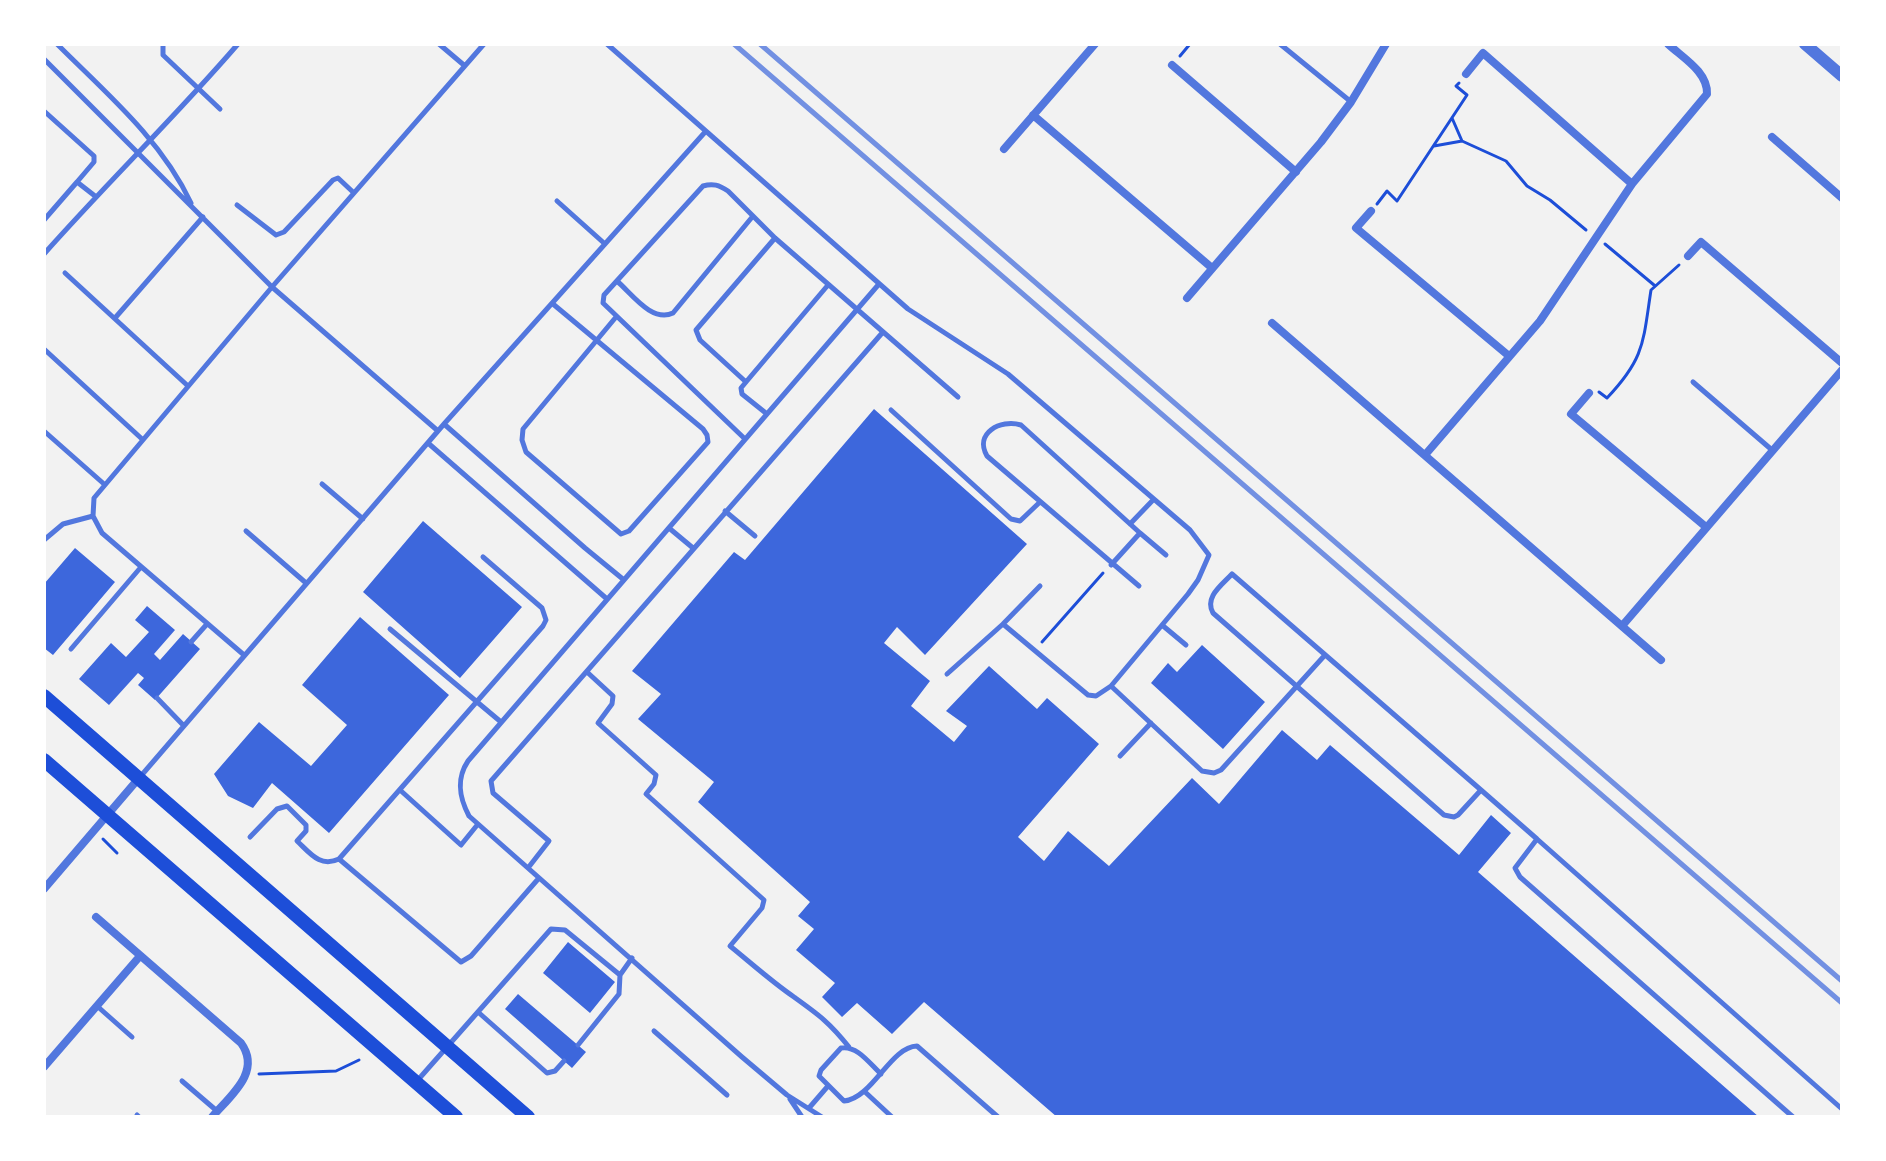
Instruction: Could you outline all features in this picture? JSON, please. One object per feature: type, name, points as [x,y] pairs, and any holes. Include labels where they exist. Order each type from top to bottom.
[{"type":"main road","points":[[44,696],[528,1117]]},
{"type":"main road","points":[[44,760],[456,1117]]},
{"type":"street","points":[[1004,149],[1095,44]]},
{"type":"street","points":[[1187,298],[1296,172],[1351,102],[1386,44]]},
{"type":"street","points":[[1425,455],[1540,321],[1632,184],[1707,94],[1707,85],[1695,68],[1668,44]]},
{"type":"street","points":[[1805,44],[1842,76]]},
{"type":"street","points":[[1466,74],[1483,53],[1632,184]]},
{"type":"street","points":[[1172,65],[1296,172]]},
{"type":"street","points":[[1033,115],[1212,268]]},
{"type":"street","points":[[1772,137],[1842,198]]},
{"type":"street","points":[[1371,211],[1356,228],[1509,356]]},
{"type":"street","points":[[1688,256],[1701,242],[1842,363]]},
{"type":"street","points":[[1272,323],[1661,660]]},
{"type":"street","points":[[1622,626],[1842,370]]},
{"type":"street","points":[[1591,390],[1571,414],[1706,527]]},
{"type":"street","points":[[44,889],[139,778]]},
{"type":"street","points":[[96,917],[241,1043],[249,1061],[247,1074],[214,1114]]},
{"type":"street","points":[[44,1067],[140,956]]},
{"type":"lane","points":[[57,44],[152,140],[176,171],[191,204]]},
{"type":"lane","points":[[163,44],[163,55],[220,109]]},
{"type":"lane","points":[[44,254],[238,44]]},
{"type":"lane","points":[[439,44],[465,66]]},
{"type":"lane","points":[[244,655],[102,533],[93,516],[94,498],[272,287],[484,44]]},
{"type":"lane","points":[[607,44],[879,284],[921,318],[1008,374],[1190,530],[1209,555],[1198,580],[1162,625],[1111,686],[1096,696],[1088,695],[1003,624]]},
{"type":"lane","points":[[1280,44],[1351,102]]},
{"type":"lane","points":[[44,59],[272,287],[438,431]]},
{"type":"lane","points":[[44,111],[94,156],[94,162],[44,220]]},
{"type":"lane","points":[[139,778],[444,424],[706,131]]},
{"type":"lane","points":[[237,205],[276,235],[284,232],[336,179],[354,193]]},
{"type":"lane","points":[[77,182],[95,196]]},
{"type":"lane","points":[[745,439],[605,307],[603,299],[703,186],[719,185],[775,238],[958,397]]},
{"type":"lane","points":[[557,201],[605,244]]},
{"type":"lane","points":[[617,281],[654,314],[665,317],[673,313],[753,216]]},
{"type":"lane","points":[[115,318],[203,217]]},
{"type":"lane","points":[[746,382],[700,340],[696,330],[775,238]]},
{"type":"lane","points":[[65,273],[188,386]]},
{"type":"lane","points":[[822,1117],[787,1095],[478,824],[465,808],[460,779],[468,761],[501,722],[879,284]]},
{"type":"lane","points":[[767,414],[742,394],[741,388],[828,285]]},
{"type":"lane","points":[[553,304],[595,341],[703,429],[708,438],[688,467],[626,533],[614,530],[526,452],[522,440],[523,429],[595,341],[616,317]]},
{"type":"lane","points":[[528,868],[549,841],[493,793],[491,781],[883,332]]},
{"type":"lane","points":[[44,349],[142,439]]},
{"type":"lane","points":[[1693,382],[1772,450]]},
{"type":"lane","points":[[891,410],[1011,519],[1020,521],[1040,502]]},
{"type":"lane","points":[[1139,586],[987,456],[982,448],[983,441],[991,430],[1009,421],[1021,425],[1166,555]]},
{"type":"lane","points":[[444,424],[624,580]]},
{"type":"lane","points":[[44,431],[104,484]]},
{"type":"lane","points":[[428,443],[607,599]]},
{"type":"lane","points":[[322,484],[363,519]]},
{"type":"lane","points":[[1130,524],[1154,499]]},
{"type":"lane","points":[[725,511],[755,536]]},
{"type":"lane","points":[[44,540],[63,524],[93,516]]},
{"type":"lane","points":[[669,528],[693,548]]},
{"type":"lane","points":[[246,531],[306,583]]},
{"type":"lane","points":[[1111,565],[1140,533]]},
{"type":"lane","points":[[250,837],[277,809],[284,806],[306,825],[306,831],[297,841],[318,860],[332,862],[339,859],[546,620],[542,608],[483,557]]},
{"type":"lane","points":[[71,649],[141,567]]},
{"type":"lane","points":[[1481,790],[1458,815],[1444,815],[1213,613],[1210,598],[1232,574],[1481,790],[1537,839],[1842,1109]]},
{"type":"lane","points":[[947,674],[1040,586]]},
{"type":"lane","points":[[191,642],[207,624]]},
{"type":"lane","points":[[1162,625],[1186,645]]},
{"type":"lane","points":[[390,629],[501,722]]},
{"type":"lane","points":[[1111,686],[1202,771],[1214,773],[1221,770],[1325,655]]},
{"type":"lane","points":[[587,672],[613,696],[612,704],[598,723],[656,775],[654,784],[646,794],[764,900],[762,908],[730,946],[793,997],[814,1009],[849,1047],[881,1074]]},
{"type":"lane","points":[[157,698],[184,726]]},
{"type":"lane","points":[[1120,756],[1151,723]]},
{"type":"lane","points":[[400,790],[461,845],[478,824]]},
{"type":"lane","points":[[1537,839],[1517,862],[1515,868],[1520,877],[1793,1117]]},
{"type":"lane","points":[[339,859],[461,962],[471,956],[539,878]]},
{"type":"lane","points":[[417,1082],[544,933],[551,929],[565,930],[620,975]]},
{"type":"lane","points":[[578,1045],[619,994],[620,975],[632,958]]},
{"type":"lane","points":[[97,1006],[132,1037]]},
{"type":"lane","points":[[478,1012],[547,1073],[555,1071],[564,1061]]},
{"type":"lane","points":[[654,1031],[727,1095]]},
{"type":"lane","points":[[849,1047],[841,1048],[821,1070],[820,1079],[846,1102],[864,1091],[905,1049],[917,1046],[998,1117]]},
{"type":"lane","points":[[182,1081],[214,1114]]},
{"type":"lane","points":[[809,1108],[828,1086]]},
{"type":"lane","points":[[864,1091],[892,1117]]},
{"type":"lane","points":[[787,1095],[802,1117]]},
{"type":"path","points":[[1172,65],[1190,44]]},
{"type":"path","points":[[1387,191],[1397,201],[1434,146],[1467,95],[1456,86]]},
{"type":"path","points":[[1452,118],[1462,141]]},
{"type":"path","points":[[1434,146],[1462,141],[1506,161],[1527,186],[1550,200],[1588,232]]},
{"type":"path","points":[[1604,244],[1654,285]]},
{"type":"path","points":[[1591,390],[1607,398],[1635,364],[1643,348],[1651,290],[1677,268]]},
{"type":"path","points":[[1034,651],[1111,565]]},
{"type":"path","points":[[94,831],[117,853]]},
{"type":"path","points":[[247,1074],[336,1071],[359,1060]]},
{"type":"building","points":[[874,409],[1027,544],[925,655],[897,627],[884,643],[930,681],[911,706],[954,742],[967,726],[946,711],[989,666],[1037,709],[1047,698],[1099,744],[1018,837],[1044,861],[1068,831],[1109,866],[1192,778],[1219,804],[1282,730],[1317,760],[1330,745],[1459,855],[1491,815],[1511,833],[1478,872],[1759,1117],[1057,1117],[924,1002],[892,1034],[857,1003],[842,1017],[822,997],[835,983],[796,950],[814,929],[798,916],[810,902],[698,802],[714,782],[638,719],[661,694],[632,671],[734,552],[745,560]]},
{"type":"building","points":[[423,521],[522,607],[460,678],[363,592]]},
{"type":"building","points":[[75,548],[115,582],[53,655],[44,648],[44,584]]},
{"type":"building","points":[[147,606],[175,630],[154,654],[160,660],[183,634],[200,649],[155,700],[138,685],[144,678],[138,673],[109,705],[79,679],[111,643],[126,657],[149,632],[135,620]]},
{"type":"building","points":[[360,617],[449,695],[329,833],[272,783],[253,808],[228,796],[214,774],[259,722],[311,766],[347,725],[302,685]]},
{"type":"building","points":[[1202,645],[1265,702],[1223,749],[1151,683],[1168,663],[1177,672]]},
{"type":"building","points":[[568,942],[615,982],[590,1013],[543,973]]},
{"type":"building","points":[[518,994],[586,1052],[572,1068],[505,1009]]},
{"type":"railway","points":[[734,44],[1842,1003]]},
{"type":"railway","points":[[760,44],[1842,981]]}]
